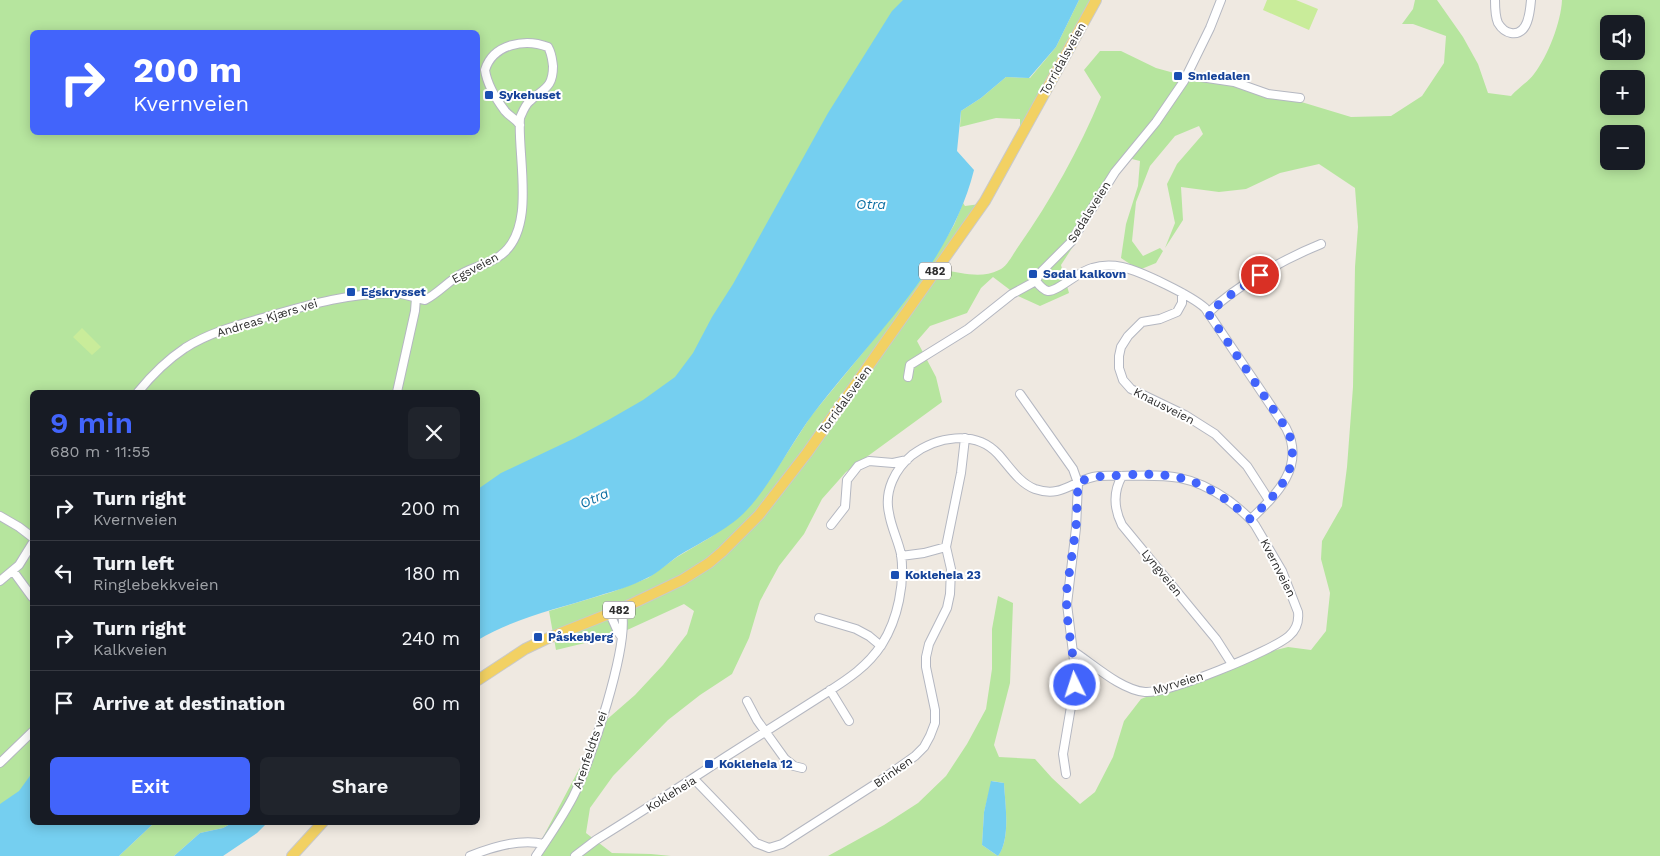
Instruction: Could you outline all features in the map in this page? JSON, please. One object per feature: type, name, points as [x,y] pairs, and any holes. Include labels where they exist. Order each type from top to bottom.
[{"type":"main road","name":"Torridalsveien","points":[[480,679],[538,643],[622,609],[665,589],[709,563],[752,523],[786,482],[985,201],[1096,0]]},
{"type":"main road","points":[[292,856],[320,825]]},
{"type":"street","name":"Sødalsveien","points":[[908,377],[910,366],[920,358],[968,329],[1012,294],[1036,281],[1040,273],[1078,233],[1115,172],[1156,122],[1187,75],[1210,28],[1221,0]]},
{"type":"street","points":[[1495,0],[1496,18],[1499,26],[1506,31],[1514,33],[1520,31],[1527,22],[1531,0]]},
{"type":"street","name":"Egsveien","points":[[416,298],[425,300],[463,273],[495,259],[509,248],[518,232],[522,203],[520,125],[524,108],[530,100],[547,88],[551,81],[552,57],[548,47],[526,44],[506,47],[491,56],[485,70],[490,87],[506,113],[515,118],[520,125]]},
{"type":"street","points":[[1187,75],[1234,82],[1268,94],[1300,98]]},
{"type":"street","points":[[1208,313],[1260,275],[1321,244]]},
{"type":"street","points":[[1036,281],[1044,289],[1052,290],[1086,269],[1114,266],[1126,268],[1182,293],[1200,304],[1270,403],[1290,438],[1292,455],[1287,478],[1250,519]]},
{"type":"street","name":"Andreas Kjærs vei","points":[[140,390],[177,354],[199,340],[224,329],[337,298],[391,293],[416,298]]},
{"type":"street","name":"Knausveien","points":[[1182,293],[1180,310],[1170,316],[1142,322],[1128,336],[1121,347],[1119,356],[1119,368],[1123,380],[1131,389],[1185,415],[1215,434],[1247,466],[1269,500]]},
{"type":"street","points":[[396,390],[415,311],[416,298]]},
{"type":"street","points":[[1020,394],[1073,469],[1078,483],[1076,528],[1066,595],[1068,624],[1076,677],[1063,754],[1066,774]]},
{"type":"street","name":"Kokleheia","points":[[575,856],[596,840],[767,732],[865,666],[881,646],[894,620],[900,592],[901,556],[887,504],[890,488],[893,480],[907,460],[920,450],[938,442],[954,438],[975,440],[991,447],[1021,480],[1034,489],[1048,492],[1062,490],[1078,483]]},
{"type":"street","name":"Brinken","points":[[694,779],[756,843],[770,848],[782,844],[856,796],[915,756],[924,747],[935,723],[935,703],[926,667],[926,657],[929,644],[947,608],[950,594],[951,569],[946,547],[965,438]]},
{"type":"street","name":"Kokleheia","points":[[831,525],[845,507],[847,480],[858,466],[869,461],[893,463],[907,460]]},
{"type":"street","name":"Kvernveien","points":[[1078,483],[1099,476],[1154,474],[1188,479],[1210,488],[1250,519],[1265,540],[1282,571],[1297,605],[1299,617],[1295,628],[1284,639],[1232,664]]},
{"type":"street","name":"Lyngveien","points":[[1122,476],[1118,485],[1115,504],[1122,525],[1155,563],[1216,640],[1232,664]]},
{"type":"street","points":[[0,516],[30,535]]},
{"type":"street","points":[[901,556],[924,553],[946,547]]},
{"type":"street","points":[[0,581],[13,571],[30,548]]},
{"type":"street","points":[[13,571],[30,594]]},
{"type":"street","name":"Arenfeldts vei","points":[[536,856],[573,796],[588,761],[618,666],[624,617],[622,609]]},
{"type":"street","points":[[610,614],[618,632],[622,636]]},
{"type":"street","points":[[819,618],[856,629],[869,636],[881,646]]},
{"type":"street","name":"Myrveien","points":[[1073,651],[1128,687],[1147,692],[1176,686],[1232,664]]},
{"type":"street","points":[[830,690],[849,721]]},
{"type":"street","points":[[747,701],[757,720],[785,759],[794,766],[802,768]]},
{"type":"street","points":[[0,763],[30,734]]},
{"type":"street","points":[[470,856],[514,844],[528,842],[544,844]]},
{"type":"green space","points":[[0,0],[979,0],[712,386],[480,545],[480,390],[30,390],[30,824],[0,855]]},
{"type":"green space","points":[[1079,0],[1092,0],[1081,25],[1018,141],[1020,119],[996,118],[960,127],[961,111],[981,98],[1006,77],[1030,78],[1056,47]]},
{"type":"green space","points":[[1267,0],[1296,0],[1318,9],[1309,30],[1263,10]]},
{"type":"green space","points":[[1415,0],[1437,0],[1463,37],[1478,64],[1488,93],[1511,96],[1532,77],[1544,58],[1556,28],[1562,0],[1660,0],[1660,856],[998,856],[828,856],[884,825],[918,803],[946,776],[967,744],[986,709],[992,669],[992,629],[998,596],[1013,603],[1010,683],[994,745],[999,757],[1035,759],[1080,804],[1095,792],[1113,757],[1124,721],[1141,699],[1251,656],[1288,647],[1311,650],[1326,631],[1330,593],[1321,559],[1322,541],[1342,506],[1353,387],[1355,267],[1358,227],[1355,188],[1319,164],[1280,173],[1246,189],[1219,192],[1181,187],[1183,220],[1165,248],[1175,223],[1167,184],[1177,164],[1203,134],[1199,126],[1175,136],[1150,166],[1136,202],[1132,241],[1143,256],[1160,248],[1163,251],[1156,263],[1139,270],[1121,258],[1126,224],[1138,186],[1140,161],[1128,158],[1106,188],[1085,228],[1061,265],[1069,293],[1040,306],[1018,296],[993,277],[981,288],[967,313],[930,326],[917,341],[936,377],[942,402],[846,472],[822,499],[804,534],[779,566],[760,601],[749,638],[732,674],[700,695],[668,720],[613,776],[590,808],[586,833],[612,853],[671,856],[533,856],[604,722],[635,695],[663,665],[687,634],[694,611],[684,604],[614,636],[556,650],[549,611],[612,592],[648,578],[677,557],[711,537],[743,513],[769,481],[811,416],[887,323],[933,260],[954,225],[963,203],[965,206],[980,204],[1005,167],[945,260],[943,270],[979,275],[992,273],[1005,266],[1053,193],[1074,155],[1101,97],[1084,70],[1100,51],[1121,51],[1156,68],[1196,79],[1225,82],[1275,94],[1351,117],[1391,116],[1422,96],[1444,63],[1446,36],[1413,24],[1402,24],[1413,9]],"holes":[[[992,781],[1004,783],[1006,831],[1002,849],[998,856],[982,845],[984,812]]]},
{"type":"green space","points":[[82,328],[101,347],[92,355],[73,337]]},
{"type":"green space","points":[[152,825],[228,825],[200,833],[174,856],[119,856]]},
{"type":"water","name":"Otra","points":[[903,0],[1079,0],[1056,47],[1029,78],[1006,77],[981,98],[961,111],[957,151],[974,170],[963,205],[947,238],[906,300],[813,414],[763,490],[744,513],[721,530],[641,581],[521,620],[480,639],[480,488],[501,473],[610,419],[643,400],[675,377],[693,353],[828,113],[892,11]]},
{"type":"water","points":[[30,776],[30,825],[152,825],[119,856],[0,856],[0,804],[19,791]]},
{"type":"water","points":[[991,781],[1004,783],[1006,831],[1005,840],[998,856],[982,845],[984,812]]},
{"type":"water","points":[[228,825],[265,825],[257,833],[223,856],[174,856],[200,833]]},
{"type":"place","name":"Smiedalen","points":[[1178,76]]},
{"type":"place","name":"Sykehuset","points":[[489,95]]},
{"type":"place","name":"Sødal kalkovn","points":[[1033,274]]},
{"type":"place","name":"Egskrysset","points":[[351,292]]},
{"type":"place","name":"Kokleheia 23","points":[[895,575]]},
{"type":"place","name":"Påskebjerg","points":[[538,637]]},
{"type":"place","name":"Kokleheia 12","points":[[709,764]]},
{"type":"route","points":[[1075,685],[1076,677],[1068,624],[1066,595],[1076,528],[1078,483],[1092,477],[1105,475],[1154,474],[1176,476],[1210,488],[1237,507],[1250,519],[1287,478],[1292,455],[1288,431],[1208,313],[1260,275]]}]
